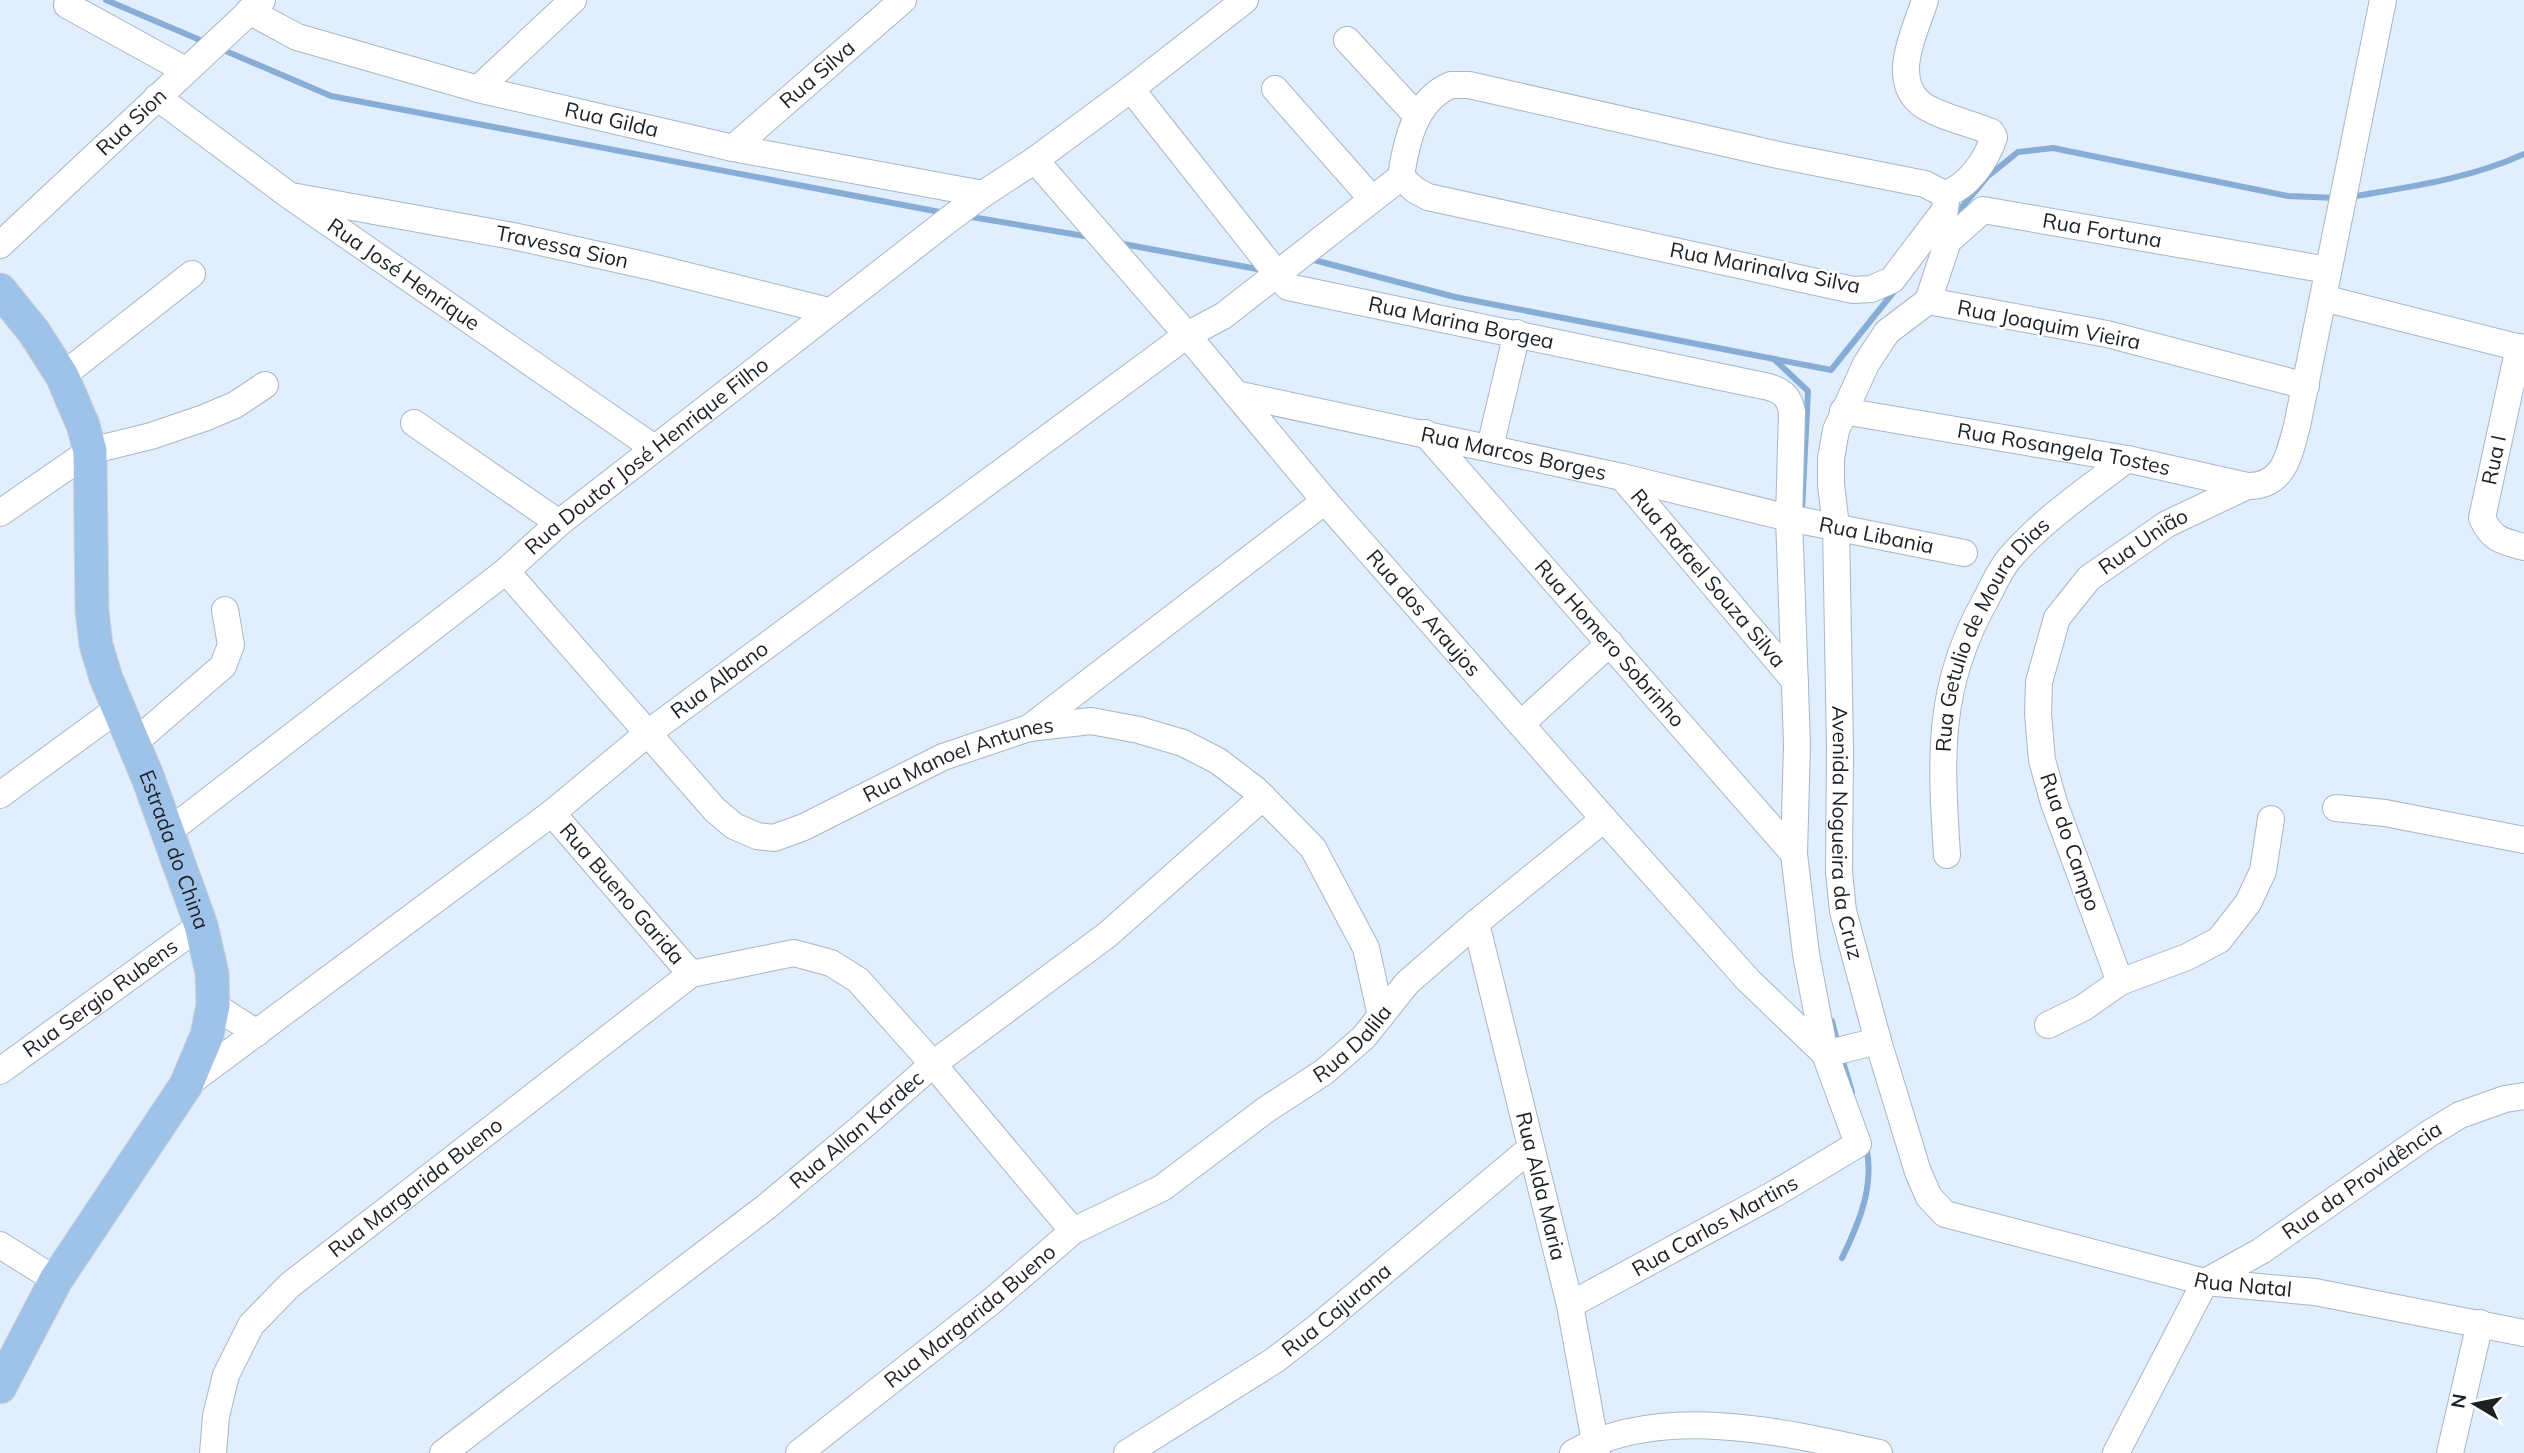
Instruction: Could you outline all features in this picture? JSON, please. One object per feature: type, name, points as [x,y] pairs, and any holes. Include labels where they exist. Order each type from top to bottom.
[{"type":"main road","name":"Estrada do China","points":[[0,290],[34,332],[62,376],[83,425],[90,451],[92,611],[96,645],[106,678],[134,743],[201,925],[212,973],[213,1005],[207,1035],[186,1084],[56,1280],[0,1387]]},
{"type":"street","points":[[478,89],[573,0]]},
{"type":"street","name":"Rua Silva","points":[[733,148],[903,0]]},
{"type":"street","name":"Rua Doutor José Henrique Filho","points":[[168,832],[506,571],[559,523],[829,311],[964,207],[1035,160],[1131,89],[1245,0]]},
{"type":"street","points":[[1187,335],[1223,316],[1280,266],[1401,177],[1406,139],[1417,116],[1442,89],[1451,85],[1469,85],[1778,155],[1925,184],[1944,194],[1954,191],[1965,183],[1991,148],[1994,137],[1991,132],[1920,102],[1907,84],[1906,61],[1926,0]]},
{"type":"street","points":[[2247,486],[2264,484],[2280,474],[2297,426],[2383,0]]},
{"type":"street","points":[[67,5],[185,70]]},
{"type":"street","name":"Rua Gilda","points":[[256,6],[297,37],[371,60],[478,89],[733,148],[964,207]]},
{"type":"street","name":"Rua Sion","points":[[0,245],[256,6]]},
{"type":"street","points":[[1347,40],[1417,116]]},
{"type":"street","points":[[1131,89],[1280,266]]},
{"type":"street","points":[[1275,89],[1372,199]]},
{"type":"street","name":"Rua José Henrique","points":[[157,97],[290,196],[654,448]]},
{"type":"street","name":"Rua dos Araujos","points":[[1035,160],[1187,335],[1325,501],[1604,819],[1748,980],[1831,1053]]},
{"type":"street","name":"Rua Marinalva Silva","points":[[1401,177],[1415,190],[1428,197],[1853,290],[1871,289],[1892,280],[1945,211],[1944,194]]},
{"type":"street","name":"Travessa Sion","points":[[290,196],[513,236],[829,311]]},
{"type":"street","name":"Rua Fortuna","points":[[1928,301],[1948,241],[1983,209],[2328,270]]},
{"type":"street","name":"Rua Marina Borgea","points":[[1280,266],[1288,287],[1757,385]]},
{"type":"street","points":[[62,376],[192,274]]},
{"type":"street","points":[[2323,298],[2521,348]]},
{"type":"street","name":"Rua Joaquim Vieira","points":[[1843,411],[1866,364],[1887,332],[1928,301],[2107,334],[2306,386]]},
{"type":"street","points":[[1490,447],[1517,333]]},
{"type":"street","name":"Rua Albano","points":[[186,1084],[552,813],[648,733],[1187,335]]},
{"type":"street","name":"Rua I","points":[[2521,348],[2482,518],[2489,533],[2502,541],[2524,547]]},
{"type":"street","points":[[0,513],[90,451],[151,436],[204,418],[235,405],[265,385]]},
{"type":"street","name":"Avenida Nogueira da Cruz","points":[[1757,385],[1782,391],[1789,400],[1792,412],[1791,519],[1797,744],[1794,854],[1806,954],[1858,1144]]},
{"type":"street","name":"Rua Marcos Borges","points":[[1236,394],[1490,447],[1791,519]]},
{"type":"street","name":"Rua Rosangela Tostes","points":[[1843,411],[2126,459],[2247,486]]},
{"type":"street","name":"Avenida Nogueira da Cruz","points":[[1843,411],[1831,458],[1840,748],[1839,872],[1843,911],[1873,1042],[1918,1172],[1929,1197],[1945,1214],[1967,1220]]},
{"type":"street","points":[[414,423],[559,523]]},
{"type":"street","name":"Rua Homero Sobrinho","points":[[1425,433],[1794,854]]},
{"type":"street","name":"Rua Getulio de Moura Dias","points":[[1947,855],[1942,744],[1955,668],[1969,629],[2007,560],[2047,522],[2126,459]]},
{"type":"street","name":"Rua Rafael Souza Silva","points":[[1622,477],[1795,681]]},
{"type":"street","name":"Rua União","points":[[2057,618],[2089,579],[2124,552],[2167,524],[2247,486]]},
{"type":"street","points":[[1029,728],[1325,501]]},
{"type":"street","name":"Rua Libania","points":[[1791,519],[1964,553]]},
{"type":"street","name":"Rua Manoel Antunes","points":[[506,571],[715,810],[734,826],[757,836],[774,838],[804,827],[943,757],[1029,728],[1091,721],[1183,743],[1218,761],[1264,797],[1313,848],[1366,948],[1381,1016]]},
{"type":"street","points":[[134,743],[223,666],[231,645],[225,610]]},
{"type":"street","name":"Rua do Campo","points":[[2057,618],[2039,682],[2038,714],[2042,760],[2054,803],[2120,982]]},
{"type":"street","points":[[1521,724],[1610,643]]},
{"type":"street","points":[[0,795],[119,708]]},
{"type":"street","name":"Rua Allan Kardec","points":[[443,1453],[766,1207],[933,1064],[1107,935],[1264,797]]},
{"type":"street","points":[[2336,808],[2385,813],[2524,840]]},
{"type":"street","name":"Rua Bueno Garida","points":[[552,813],[691,974]]},
{"type":"street","name":"Rua Dalila","points":[[1073,1231],[1162,1188],[1267,1109],[1324,1072],[1364,1037],[1407,983],[1604,819]]},
{"type":"street","points":[[2048,1026],[2083,1008],[2120,982],[2187,957],[2219,940],[2248,903],[2263,871],[2272,819]]},
{"type":"street","name":"Rua Alda Maria","points":[[1476,923],[1570,1305],[1588,1449]]},
{"type":"street","name":"Rua Sergio Rubens","points":[[0,1071],[201,925]]},
{"type":"street","points":[[691,974],[794,953],[831,963],[858,980],[933,1064],[1073,1231]]},
{"type":"street","name":"Rua Margarida Bueno","points":[[213,1453],[216,1416],[226,1375],[251,1325],[290,1285],[691,974]]},
{"type":"street","points":[[213,1005],[257,1033]]},
{"type":"street","points":[[1831,1053],[1873,1042]]},
{"type":"street","name":"Rua da Providência","points":[[2205,1282],[2261,1251],[2460,1115],[2505,1099],[2524,1096]]},
{"type":"street","name":"Rua Carlos Martins","points":[[1570,1305],[1776,1193],[1858,1144]]},
{"type":"street","name":"Rua Cajurana","points":[[1133,1451],[1275,1360],[1531,1148]]},
{"type":"street","name":"Rua Natal","points":[[1967,1220],[2205,1282],[2315,1292],[2524,1332]]},
{"type":"street","name":"Rua Margarida Bueno","points":[[799,1453],[982,1309],[1073,1231]]},
{"type":"street","points":[[0,1245],[56,1280]]},
{"type":"street","points":[[2116,1453],[2205,1282]]},
{"type":"street","points":[[2450,1453],[2480,1323]]},
{"type":"street","points":[[1588,1449],[1662,1425],[1728,1427],[1831,1448],[1879,1453]]},
{"type":"waterway","points":[[106,0],[207,43]]},
{"type":"waterway","points":[[221,49],[331,96],[945,213]]},
{"type":"waterway","points":[[1953,218],[1987,177],[2018,152],[2053,148],[2288,196],[2336,198]]},
{"type":"waterway","points":[[2350,197],[2461,176],[2524,154]]},
{"type":"waterway","points":[[966,216],[1090,237]]},
{"type":"waterway","points":[[1118,243],[1262,268]]},
{"type":"waterway","points":[[1310,259],[1455,297],[1831,370],[1896,289]]},
{"type":"waterway","points":[[1775,360],[1808,391],[1802,510]]},
{"type":"waterway","points":[[1832,1021],[1838,1045]]},
{"type":"waterway","points":[[1841,1055],[1852,1092]]},
{"type":"waterway","points":[[1842,1258],[1864,1204],[1868,1175],[1866,1146]]}]
